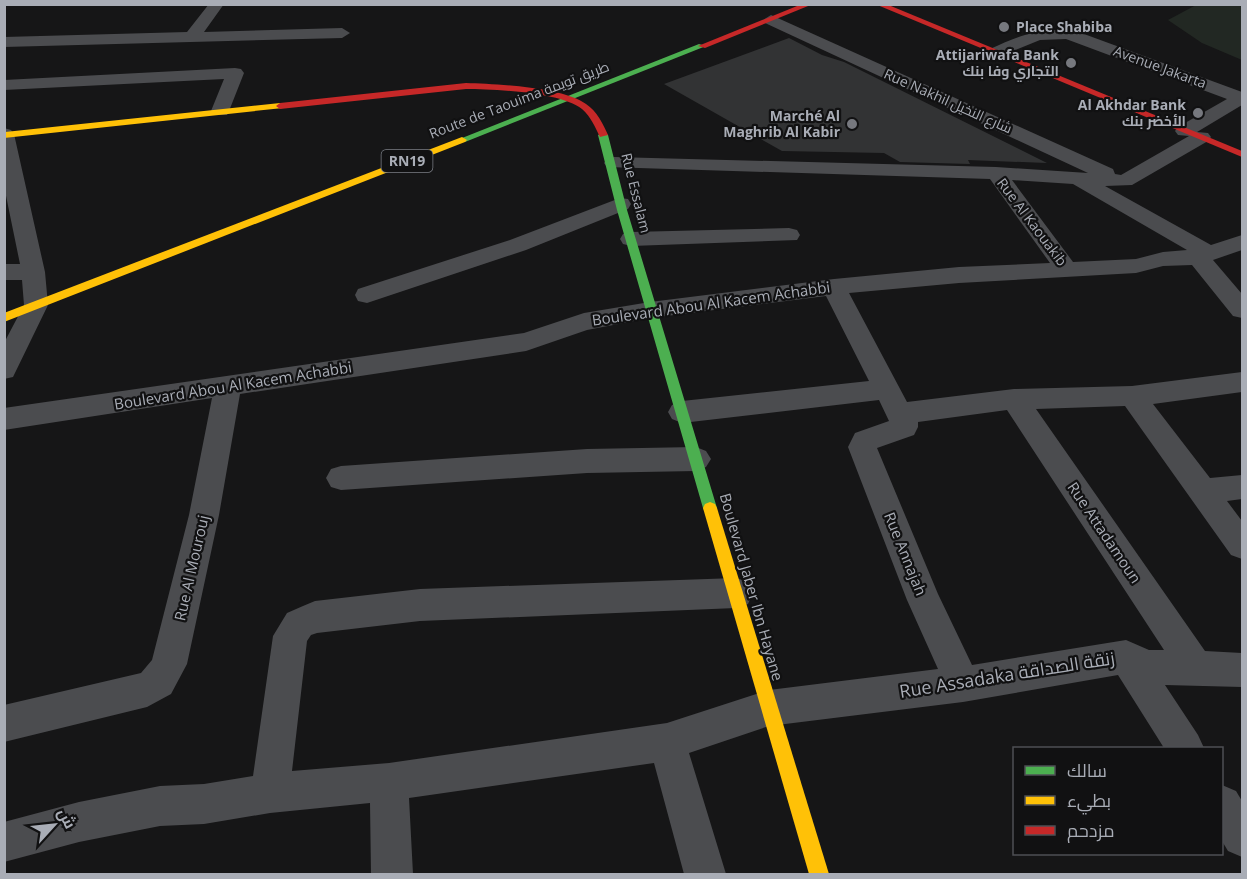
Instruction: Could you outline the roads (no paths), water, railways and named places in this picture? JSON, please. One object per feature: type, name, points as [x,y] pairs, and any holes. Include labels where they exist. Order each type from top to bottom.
[{"type":"main road","name":"Route de Taouima طريق تويمة","points":[[4,318],[810,4]]},
{"type":"main road","points":[[878,4],[1242,154]]},
{"type":"main road","points":[[5,134],[466,86],[485,86],[568,99]]},
{"type":"main road","name":"Rue Essalam","points":[[568,99],[588,108],[614,163],[620,204],[650,310]]},
{"type":"main road","name":"Boulevard Jaber Ibn Hayane","points":[[650,310],[819,874]]},
{"type":"street","points":[[192,37],[217,4]]},
{"type":"street","name":"Rue Nakhil شارع النخيل","points":[[771,20],[1125,181]]},
{"type":"street","name":"Avenue Jakarta","points":[[996,53],[1043,33],[1060,32],[1242,98]]},
{"type":"street","points":[[4,42],[342,33]]},
{"type":"street","points":[[4,85],[235,73],[220,111]]},
{"type":"street","points":[[614,163],[996,173],[1125,181],[1242,98]]},
{"type":"street","points":[[4,370],[36,305],[33,272],[5,134]]},
{"type":"street","name":"Rue Al Kaouakib","points":[[996,173],[1068,271]]},
{"type":"street","points":[[1074,177],[1204,255],[1242,310]]},
{"type":"street","points":[[367,295],[518,245],[620,204]]},
{"type":"street","points":[[631,239],[789,235]]},
{"type":"street","name":"Boulevard Abou Al Kacem Achabbi","points":[[4,419],[526,342],[584,322],[650,310],[834,287],[958,275],[1136,266],[1163,259],[1204,255],[1240,245]]},
{"type":"street","points":[[4,272],[33,272]]},
{"type":"street","points":[[834,287],[887,389],[891,424],[1014,399],[1132,396],[1242,382]]},
{"type":"street","name":"Rue Al Mourouj","points":[[4,724],[97,703],[156,685],[169,664],[204,515],[228,387]]},
{"type":"street","points":[[682,412],[887,389]]},
{"type":"street","points":[[1132,396],[1242,545]]},
{"type":"street","name":"Rue Attadamoun","points":[[1014,399],[1195,667]]},
{"type":"street","name":"Rue Annajah","points":[[891,424],[863,442],[862,447],[924,600],[963,684]]},
{"type":"street","points":[[341,478],[587,461],[696,459]]},
{"type":"street","points":[[1204,492],[1242,487]]},
{"type":"street","points":[[270,793],[290,636],[299,624],[315,617],[420,605],[736,593]]},
{"type":"street","points":[[1126,657],[1184,747]]},
{"type":"street","name":"Rue Assadaka زنقة الصداقة","points":[[4,842],[79,822],[160,806],[204,804],[270,793],[388,782],[667,742],[769,708],[963,684],[1126,657],[1148,667],[1242,670]]},
{"type":"street","points":[[667,742],[705,874]]},
{"type":"street","points":[[388,782],[392,874]]},
{"type":"street","points":[[1223,808],[1242,837]]},
{"type":"place","name":"Place Shabiba","points":[[1004,27]]},
{"type":"place","name":"Attijariwafa Bank التجاري وفا بنك","points":[[1071,63]]},
{"type":"place","name":"Al Akhdar Bank الأخضر بنك","points":[[1198,113]]},
{"type":"place","name":"Marché Al Maghrib Al Kabir","points":[[852,124]]}]
